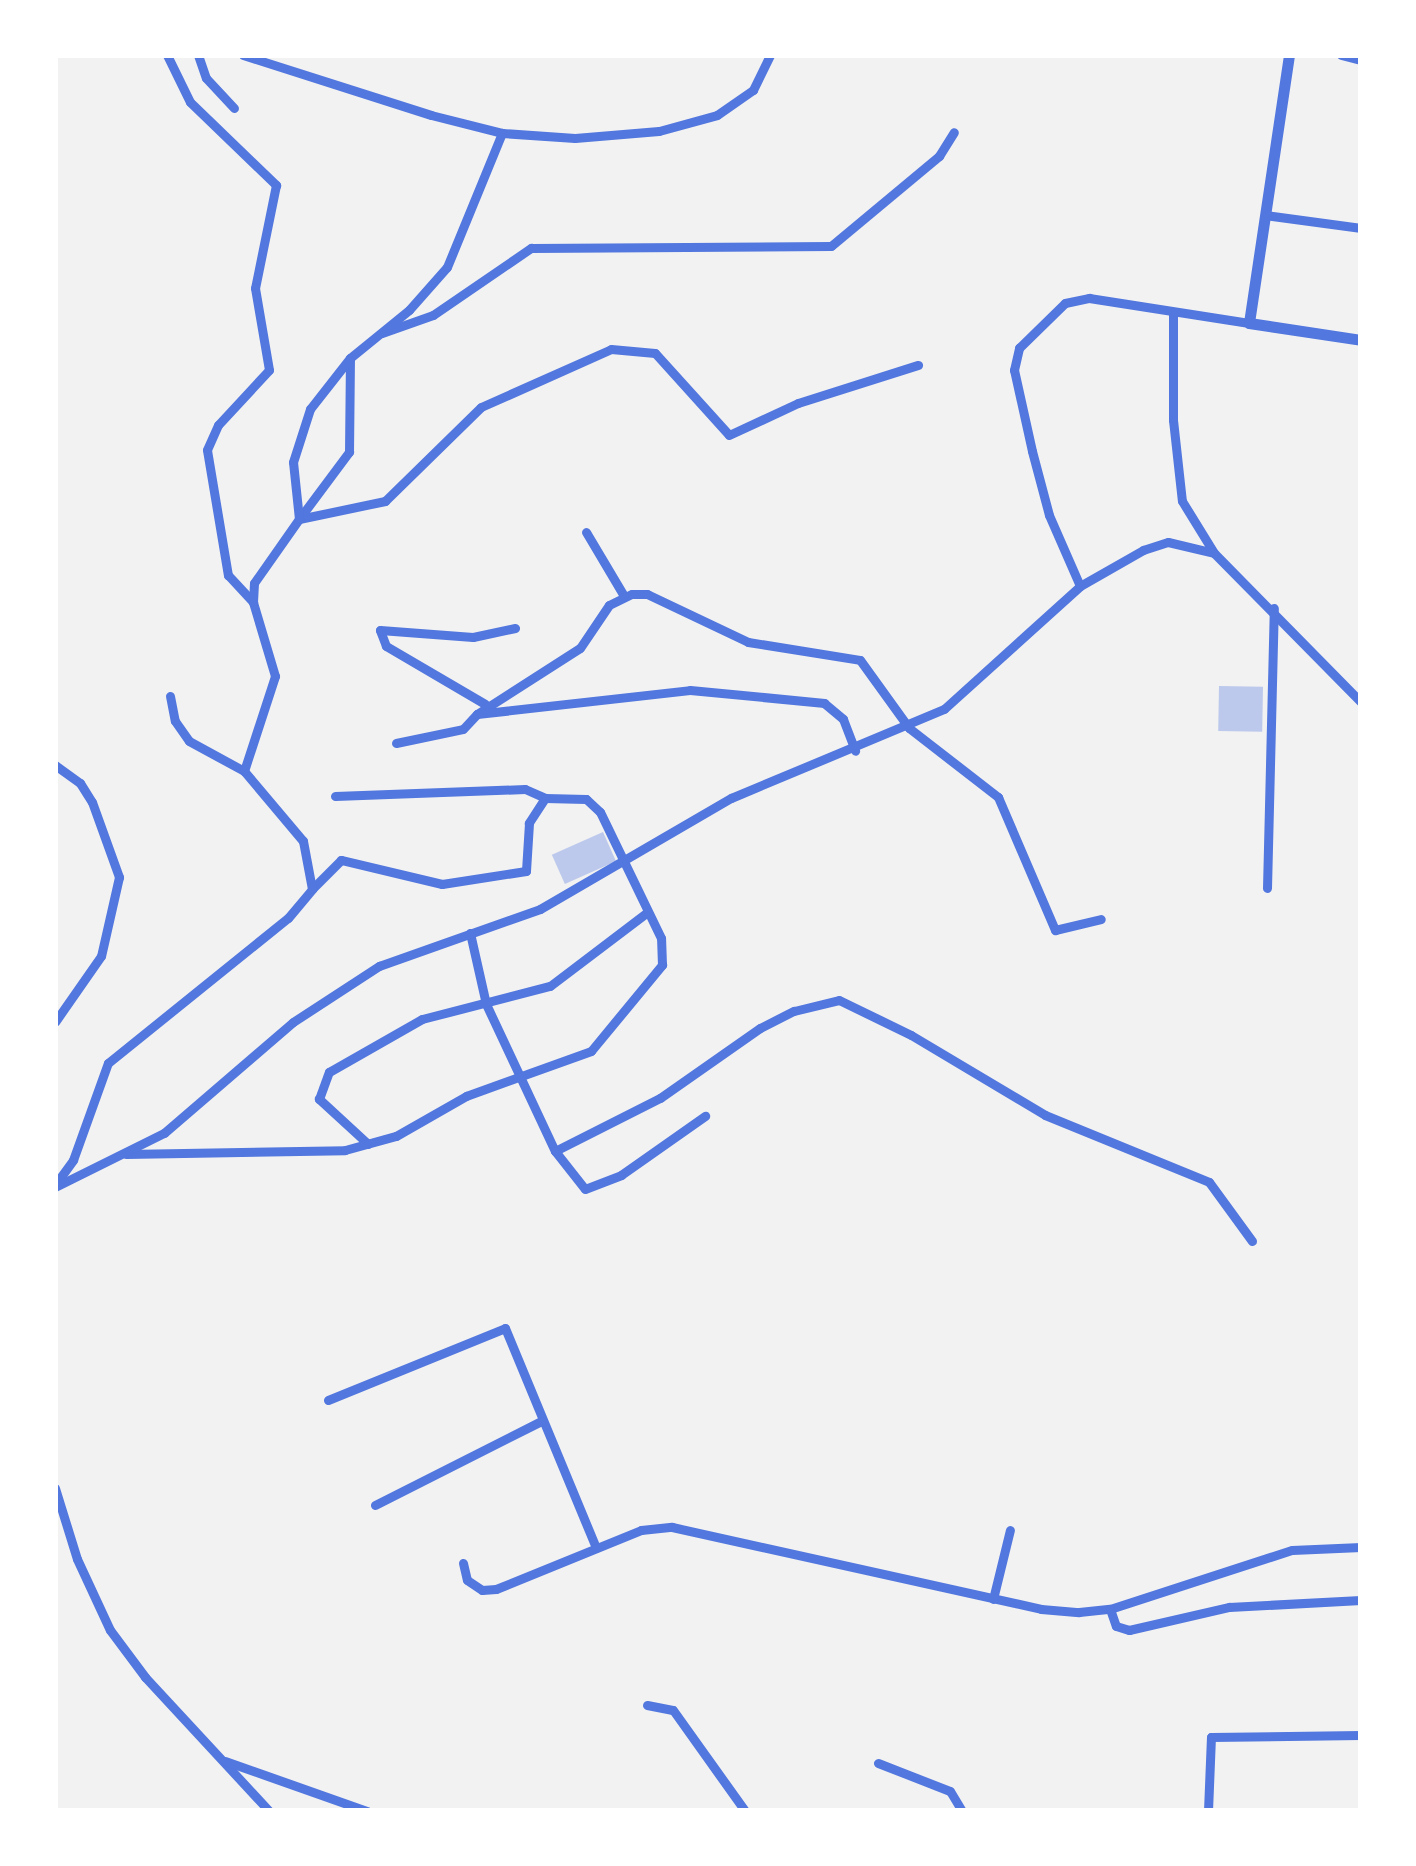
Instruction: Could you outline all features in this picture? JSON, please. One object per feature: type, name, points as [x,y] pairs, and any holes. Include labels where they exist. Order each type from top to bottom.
[{"type":"street","points":[[167,55],[190,102],[277,188],[254,292],[269,370],[218,425],[207,450],[228,575],[253,602],[276,676],[244,771]]},
{"type":"street","points":[[198,55],[206,78],[234,108]]},
{"type":"street","points":[[243,55],[502,133],[575,138],[659,130],[717,115],[753,90],[770,55]]},
{"type":"street","points":[[1249,323],[1289,55]]},
{"type":"street","points":[[1341,55],[1361,60]]},
{"type":"street","points":[[374,335],[434,314],[531,248],[835,245],[940,156],[954,132]]},
{"type":"street","points":[[299,519],[292,480],[296,441],[317,397],[350,358],[409,310],[447,267],[502,133]]},
{"type":"street","points":[[1265,214],[1361,228]]},
{"type":"street","points":[[1080,586],[1032,451],[1014,370],[1020,348],[1045,319],[1077,300],[1361,340]]},
{"type":"street","points":[[1173,312],[1176,480],[1214,553],[1274,608],[1361,702]]},
{"type":"street","points":[[299,519],[385,501],[481,407],[611,349],[655,353],[729,435],[798,403],[918,365]]},
{"type":"street","points":[[253,602],[264,560],[349,452],[350,358]]},
{"type":"street","points":[[586,532],[624,596]]},
{"type":"street","points":[[55,1186],[164,1133],[338,988],[423,946],[540,910],[623,866],[731,798],[909,728],[944,709],[1080,586],[1168,542],[1214,553]]},
{"type":"street","points":[[396,743],[462,729],[485,704],[586,643],[610,604],[624,596],[647,594],[760,645],[863,661],[909,728],[998,797],[1055,930],[1101,919]]},
{"type":"street","points":[[1267,888],[1274,608]]},
{"type":"street","points":[[485,704],[386,646],[380,630],[473,637],[515,628]]},
{"type":"street","points":[[477,714],[662,690],[784,697],[833,708],[855,750]]},
{"type":"street","points":[[170,696],[175,721],[190,741],[244,771],[306,847],[312,889]]},
{"type":"street","points":[[55,765],[80,782],[92,802],[119,877],[101,956],[55,1022]]},
{"type":"street","points":[[123,1154],[227,1157],[368,1144],[591,1051],[662,964],[661,938],[594,804],[545,798],[522,789],[335,796]]},
{"type":"street","points":[[55,1186],[72,1160],[108,1063],[288,918],[341,860],[436,884],[526,871],[529,823],[545,798]]},
{"type":"street","points":[[368,1144],[319,1100],[321,1081],[354,1054],[422,1019],[550,986],[646,913]]},
{"type":"street","points":[[470,932],[486,1004],[555,1151],[585,1189],[621,1175],[705,1116]]},
{"type":"street","points":[[555,1151],[660,1098],[760,1028],[839,1000],[912,1034],[1045,1115],[1209,1182],[1252,1241]]},
{"type":"street","points":[[328,1400],[505,1328],[596,1548]]},
{"type":"street","points":[[374,1505],[542,1421]]},
{"type":"street","points":[[55,1488],[77,1560],[110,1630],[270,1811]]},
{"type":"street","points":[[463,1563],[467,1580],[482,1590],[596,1548],[672,1527],[1064,1612],[1110,1609],[1292,1550],[1361,1548]]},
{"type":"street","points":[[993,1599],[1010,1530]]},
{"type":"street","points":[[1110,1609],[1116,1626],[1129,1630],[1229,1607],[1361,1600]]},
{"type":"street","points":[[647,1705],[673,1710],[745,1811]]},
{"type":"street","points":[[1208,1811],[1211,1737],[1361,1735]]},
{"type":"street","points":[[223,1760],[367,1811]]},
{"type":"street","points":[[878,1763],[950,1791],[962,1811]]},
{"type":"building","points":[[1219,686],[1263,687],[1262,732],[1218,731]]},
{"type":"building","points":[[603,832],[616,861],[565,884],[552,855]]}]
